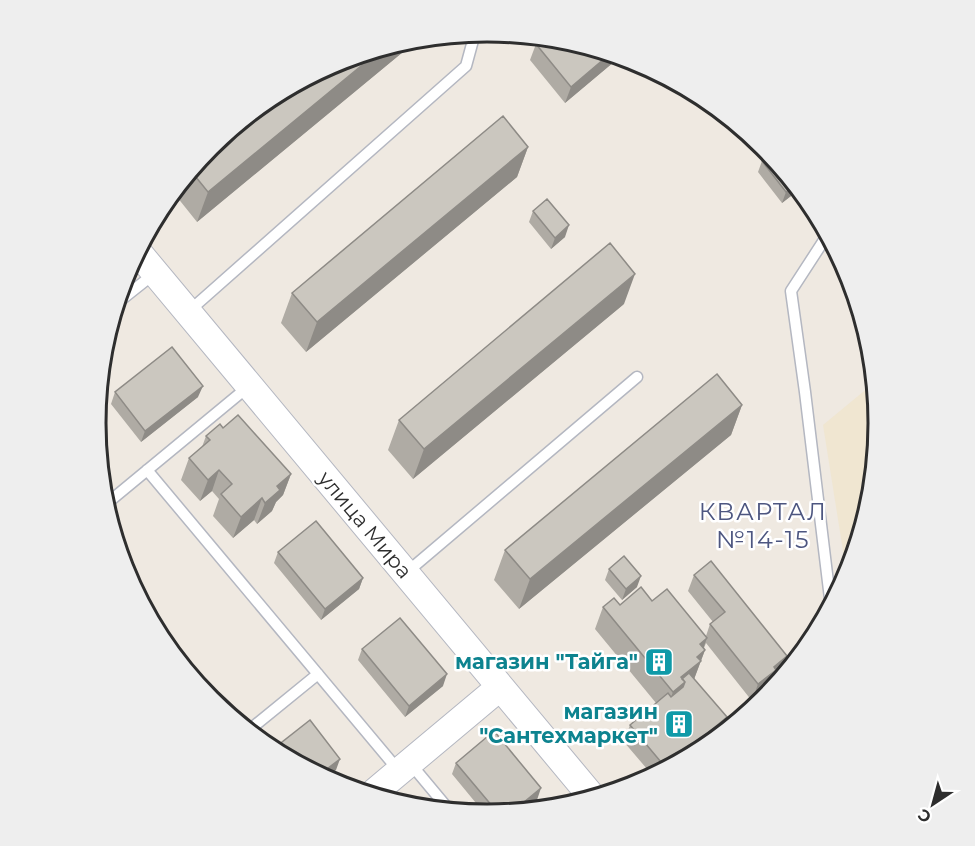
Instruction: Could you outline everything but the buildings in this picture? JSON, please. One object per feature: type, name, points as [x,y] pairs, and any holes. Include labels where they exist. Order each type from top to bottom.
[{"type":"street","name":"улица Мира","points":[[144,259],[586,791]]},
{"type":"street","points":[[379,788],[500,687]]},
{"type":"lane","points":[[188,312],[466,66],[473,43]]},
{"type":"lane","points":[[823,242],[791,291],[816,495],[832,586]]},
{"type":"lane","points":[[130,293],[155,273]]},
{"type":"lane","points":[[405,574],[637,377]]},
{"type":"lane","points":[[114,497],[249,385]]},
{"type":"lane","points":[[147,470],[318,674],[404,767],[440,801]]},
{"type":"lane","points":[[256,725],[318,674]]},
{"type":"shaded area","points":[[867,389],[868,448],[865,473],[856,522],[844,556],[823,425]]},
{"type":"place","name":"магазин \"Тайга\"","points":[[659,662]]},
{"type":"place","name":"магазин \"Сантехмаркет\"","points":[[679,724]]},
{"type":"district","name":"КВАРТАЛ №14-15","points":[[763,526]]}]
